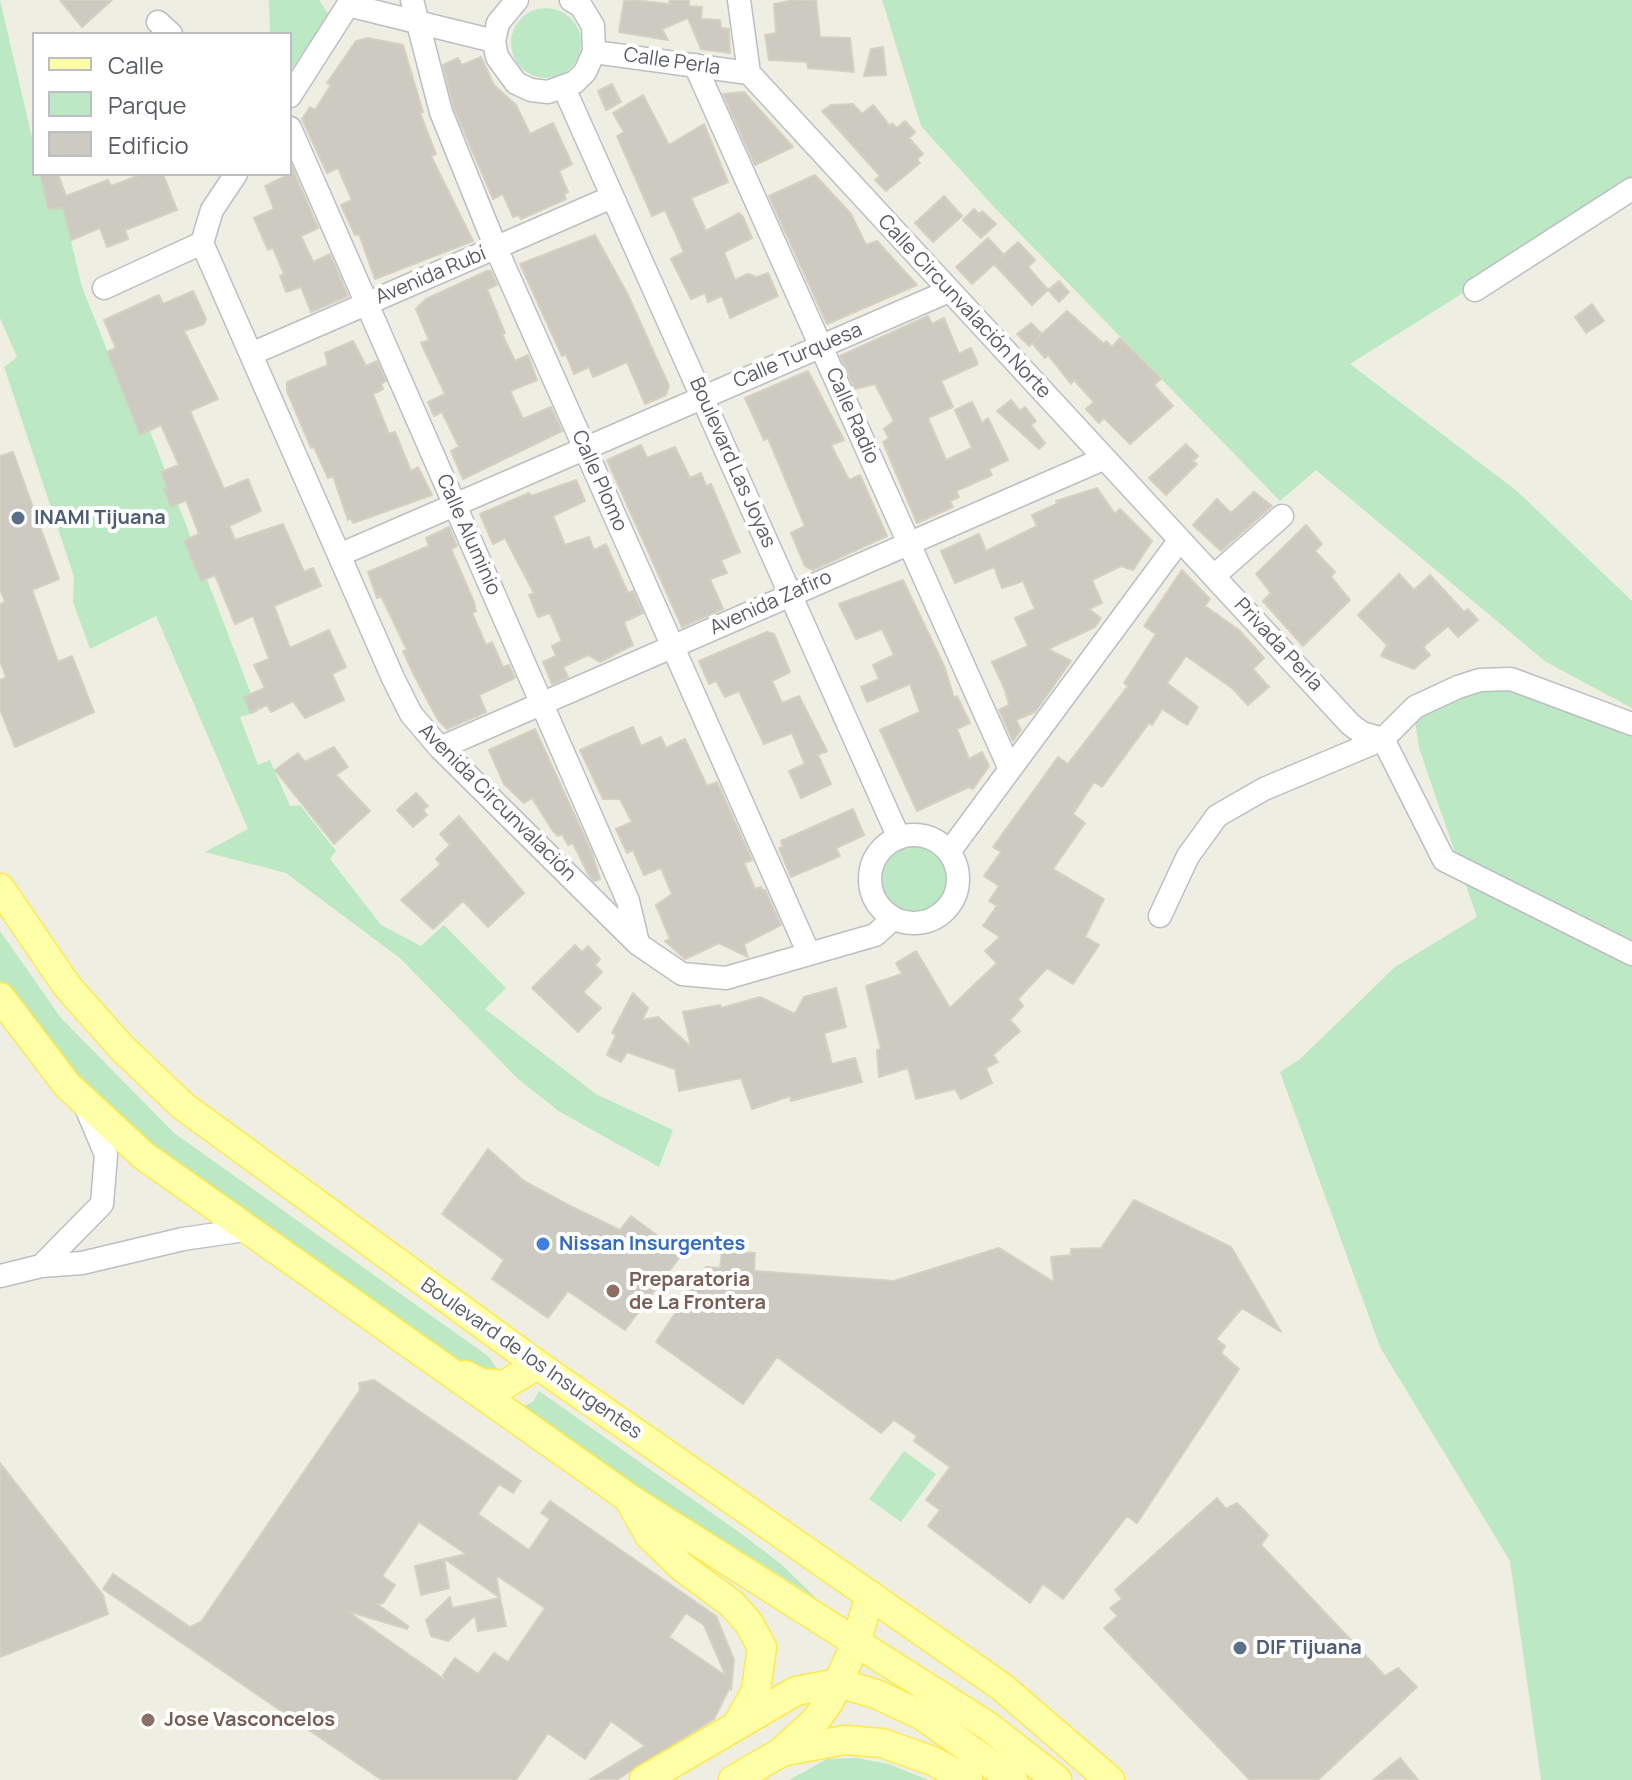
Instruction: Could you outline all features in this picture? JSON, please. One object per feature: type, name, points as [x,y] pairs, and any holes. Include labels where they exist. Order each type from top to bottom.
[{"type":"main road","name":"Boulevard de los Insurgentes","points":[[0,888],[67,986],[122,1048],[183,1106],[538,1365],[1002,1687],[1110,1780]]},
{"type":"main road","points":[[0,997],[84,1102],[144,1156],[627,1497],[988,1726],[1031,1756],[1057,1780]]},
{"type":"main road","points":[[404,1342],[481,1383],[504,1385],[538,1365]]},
{"type":"main road","points":[[627,1497],[649,1535],[682,1567],[732,1604],[748,1622],[762,1647],[756,1691],[738,1723]]},
{"type":"main road","points":[[733,1780],[780,1753],[816,1720],[838,1683],[856,1643],[870,1595]]},
{"type":"main road","points":[[644,1780],[796,1691],[838,1683],[876,1694],[923,1716],[1013,1780]]},
{"type":"main road","points":[[780,1753],[844,1740],[882,1743],[933,1761],[968,1780]]},
{"type":"street","points":[[517,0],[498,23],[494,41],[505,72],[516,83],[531,90],[564,88],[585,72],[594,52],[593,26],[581,6],[571,0]]},
{"type":"street","points":[[739,0],[749,73]]},
{"type":"street","points":[[292,93],[346,3],[414,11],[494,41]]},
{"type":"street","name":"Calle Plomo","points":[[414,11],[441,112],[496,248],[809,954]]},
{"type":"street","name":"Calle Perla","points":[[594,52],[749,73]]},
{"type":"street","name":"Calle Radio","points":[[695,65],[1009,767]]},
{"type":"street","name":"Calle Circunvalación Norte","points":[[749,73],[1179,541]]},
{"type":"street","name":"Boulevard Las Joyas","points":[[564,88],[899,838]]},
{"type":"street","name":"Calle Aluminio","points":[[292,133],[628,901],[638,944]]},
{"type":"street","points":[[104,288],[202,243],[212,210],[229,176]]},
{"type":"street","points":[[1475,290],[1632,189]]},
{"type":"street","name":"Avenida Rubí","points":[[251,354],[612,197]]},
{"type":"street","name":"Avenida Circunvalación","points":[[202,243],[411,714],[440,748],[638,944],[669,967],[696,976],[726,978],[875,935],[894,918]]},
{"type":"street","name":"Calle Turquesa","points":[[339,555],[949,291]]},
{"type":"street","name":"Avenida Zafiro","points":[[440,748],[1103,459]]},
{"type":"street","points":[[1214,576],[1282,516]]},
{"type":"street","points":[[949,852],[1179,541]]},
{"type":"street","name":"Privada Perla","points":[[1179,541],[1350,724],[1362,733],[1383,739]]},
{"type":"street","points":[[1160,916],[1188,856],[1217,816],[1264,789],[1383,739],[1415,707],[1480,680],[1511,679],[1578,701],[1632,724]]},
{"type":"street","points":[[1383,739],[1444,860],[1632,954]]},
{"type":"street","points":[[926,837],[949,852],[958,876],[952,902],[944,912],[920,923],[894,918],[874,898],[871,869],[887,845],[899,838],[926,837]]},
{"type":"street","points":[[41,1266],[102,1204],[106,1155],[84,1102]]},
{"type":"street","points":[[0,1276],[41,1266],[82,1263],[183,1239],[245,1230]]},
{"type":"green space","points":[[0,0],[32,137],[32,176],[41,176],[63,208],[82,287],[117,375],[128,374],[258,712],[240,717],[258,765],[270,760],[290,806],[300,805],[336,851],[330,859],[381,925],[421,946],[444,925],[506,988],[485,1009],[596,1094],[673,1130],[659,1167],[560,1112],[518,1079],[401,959],[286,873],[205,852],[248,829],[156,616],[90,649],[73,602],[74,577],[4,367],[17,357],[0,318]]},
{"type":"green space","points":[[269,0],[319,0],[329,15],[292,68],[292,32],[270,32]]},
{"type":"green space","points":[[882,0],[1632,0],[1632,187],[1350,364],[1517,491],[1632,601],[1632,708],[1546,662],[1316,470],[1280,501],[993,206],[921,126]]},
{"type":"green space","points":[[546,8],[571,18],[581,43],[571,68],[546,78],[521,68],[511,43],[521,18]]},
{"type":"green space","points":[[1511,681],[1632,722],[1632,1780],[1541,1780],[1510,1561],[1380,1347],[1280,1072],[1299,1060],[1395,967],[1477,917],[1419,748],[1414,714],[1440,698]]},
{"type":"green space","points":[[916,845],[941,855],[951,880],[941,905],[916,915],[891,905],[881,880],[891,855]]},
{"type":"green space","points":[[0,931],[61,1018],[174,1133],[488,1356],[499,1371],[478,1373],[435,1346],[380,1304],[335,1277],[165,1161],[84,1085],[38,1036],[0,980]]},
{"type":"green space","points":[[539,1391],[743,1535],[781,1564],[816,1598],[515,1410],[533,1402]]},
{"type":"green space","points":[[904,1451],[936,1474],[901,1522],[869,1499]]},
{"type":"green space","points":[[857,1758],[888,1764],[929,1780],[789,1780],[827,1759]]},
{"type":"building","points":[[60,0],[112,0],[82,27]]},
{"type":"building","points":[[670,0],[689,0],[689,6],[702,7],[701,19],[720,20],[721,28],[729,29],[730,53],[701,49],[688,18],[662,29],[668,40],[619,32],[624,1],[669,4]]},
{"type":"building","points":[[816,0],[820,37],[850,38],[854,72],[808,68],[807,62],[769,60],[765,35],[776,33],[774,4]]},
{"type":"building","points":[[368,38],[403,45],[423,112],[420,113],[436,154],[431,156],[473,241],[375,279],[359,234],[355,235],[341,205],[352,200],[338,168],[327,173],[302,119],[310,107],[315,110],[331,85],[327,83],[356,41]]},
{"type":"building","points":[[883,47],[886,75],[864,76],[871,49]]},
{"type":"building","points":[[481,57],[494,85],[516,105],[530,134],[553,123],[572,164],[559,171],[568,192],[564,194],[566,199],[521,219],[519,215],[513,217],[503,194],[493,199],[454,108],[443,65],[458,58],[462,65]]},
{"type":"building","points":[[612,84],[621,102],[606,110],[598,91]]},
{"type":"building","points":[[744,92],[793,147],[755,165],[723,94]]},
{"type":"building","points":[[643,95],[669,145],[704,124],[728,182],[691,198],[706,231],[739,213],[743,217],[752,238],[724,252],[735,280],[748,274],[757,277],[768,273],[778,296],[730,318],[722,296],[708,302],[705,293],[691,299],[671,259],[684,252],[665,210],[652,216],[617,136],[624,132],[613,113]]},
{"type":"building","points":[[853,104],[862,114],[873,105],[890,126],[892,123],[897,128],[905,121],[915,132],[909,138],[923,154],[917,159],[920,163],[886,191],[875,180],[880,176],[822,111],[831,105]]},
{"type":"building","points":[[292,167],[318,228],[301,236],[313,262],[330,254],[348,296],[311,312],[301,287],[286,292],[280,276],[284,274],[273,248],[268,250],[254,218],[274,209],[265,186],[292,176]]},
{"type":"building","points":[[815,175],[851,214],[866,245],[877,241],[917,285],[827,324],[769,196]]},
{"type":"building","points":[[40,176],[59,176],[66,196],[108,180],[111,186],[138,176],[164,176],[177,210],[125,230],[128,239],[107,247],[100,228],[71,240],[63,208],[48,209]]},
{"type":"building","points":[[944,196],[962,216],[933,242],[915,223]]},
{"type":"building","points":[[974,209],[979,214],[982,211],[996,224],[981,238],[963,220]]},
{"type":"building","points":[[595,235],[628,295],[669,386],[666,395],[645,404],[627,362],[593,377],[589,367],[574,374],[566,354],[562,356],[520,264]]},
{"type":"building","points":[[988,238],[1004,255],[1018,242],[1035,260],[1028,267],[1048,290],[1032,305],[994,264],[972,284],[956,267]]},
{"type":"building","points":[[491,271],[497,285],[487,289],[505,333],[502,334],[515,361],[528,355],[537,380],[510,391],[523,419],[551,407],[562,431],[463,479],[451,451],[459,447],[442,412],[434,416],[428,402],[445,394],[421,343],[429,340],[416,309],[426,299]]},
{"type":"building","points":[[1059,281],[1069,292],[1059,302],[1048,290]]},
{"type":"building","points":[[193,291],[206,319],[204,324],[184,331],[218,399],[190,411],[224,489],[248,479],[261,511],[229,526],[235,540],[283,524],[304,572],[313,568],[321,586],[274,606],[290,648],[329,630],[346,667],[332,674],[344,700],[305,718],[293,701],[271,712],[267,705],[250,713],[244,697],[265,688],[254,665],[269,659],[253,616],[235,624],[215,575],[201,581],[184,541],[199,534],[186,500],[171,507],[164,489],[167,488],[161,472],[179,465],[161,425],[140,435],[107,352],[116,348],[104,320],[159,295],[163,304]]},
{"type":"building","points":[[1592,304],[1604,321],[1586,333],[1575,317]]},
{"type":"building","points":[[1067,311],[1104,344],[1106,341],[1112,347],[1120,338],[1161,379],[1154,385],[1173,406],[1130,444],[1104,418],[1099,423],[1086,409],[1094,402],[1074,380],[1071,384],[1048,355],[1045,358],[1032,343]]},
{"type":"building","points":[[928,316],[932,324],[944,318],[959,354],[971,348],[978,364],[941,381],[953,407],[928,418],[946,460],[972,448],[955,410],[972,402],[982,423],[988,418],[1008,460],[989,469],[992,475],[956,491],[959,497],[950,501],[953,507],[917,523],[883,442],[889,438],[884,429],[894,421],[875,384],[855,389],[840,356]]},
{"type":"building","points":[[1031,323],[1042,334],[1029,346],[1017,334]]},
{"type":"building","points":[[353,341],[366,366],[377,361],[386,381],[381,384],[383,389],[373,394],[389,434],[395,432],[411,471],[418,467],[432,495],[353,523],[351,518],[348,520],[333,476],[328,478],[314,447],[311,448],[287,391],[287,382],[328,365],[325,353]]},
{"type":"building","points":[[808,371],[844,440],[831,445],[849,480],[860,475],[887,536],[813,570],[805,566],[791,533],[805,526],[768,438],[764,440],[745,398]]},
{"type":"building","points":[[1011,400],[1020,411],[1025,407],[1036,421],[1031,425],[1045,443],[1039,449],[997,411]]},
{"type":"building","points":[[1186,444],[1198,456],[1193,461],[1197,464],[1166,495],[1149,478]]},
{"type":"building","points":[[641,445],[647,458],[675,447],[690,478],[701,473],[706,486],[711,484],[740,552],[721,560],[727,573],[710,579],[723,609],[682,627],[607,460]]},
{"type":"building","points":[[13,452],[59,579],[32,590],[58,662],[72,656],[94,712],[15,747],[0,709],[0,680],[6,677],[0,661],[0,604],[5,602],[0,589],[0,456]]},
{"type":"building","points":[[576,480],[585,501],[553,516],[565,545],[589,537],[594,550],[606,544],[628,593],[633,591],[643,613],[624,622],[633,645],[600,662],[588,655],[563,667],[568,677],[552,684],[543,662],[556,656],[552,646],[562,641],[550,613],[538,617],[529,595],[534,593],[505,538],[493,544],[480,514],[529,493],[531,496]]},
{"type":"building","points":[[1097,488],[1115,514],[1120,509],[1152,541],[1133,570],[1121,566],[1092,580],[1102,603],[1089,609],[1101,618],[1095,627],[1048,649],[1071,661],[1035,712],[1016,720],[1021,730],[1013,741],[999,710],[1009,705],[992,662],[1028,646],[1015,618],[1035,609],[1023,581],[1002,588],[994,567],[955,583],[941,551],[979,534],[986,551],[1037,526],[1032,515],[1057,504],[1056,501]]},
{"type":"building","points":[[1254,492],[1272,506],[1221,551],[1193,525],[1217,499],[1231,513]]},
{"type":"building","points":[[1306,525],[1322,544],[1315,551],[1335,572],[1331,577],[1350,600],[1303,646],[1263,601],[1271,593],[1256,574]]},
{"type":"building","points":[[449,527],[457,546],[451,549],[474,602],[476,611],[472,613],[486,645],[492,642],[503,667],[509,665],[515,678],[479,695],[486,712],[447,729],[438,720],[414,675],[403,651],[407,650],[381,596],[377,598],[368,572],[429,546],[426,538]]},
{"type":"building","points":[[1182,570],[1210,599],[1205,606],[1239,630],[1264,658],[1253,669],[1269,687],[1248,705],[1232,688],[1186,656],[1167,683],[1198,707],[1187,725],[1162,709],[1102,787],[1094,782],[1073,814],[1085,823],[1053,869],[1104,899],[1085,937],[1099,945],[1073,984],[1047,968],[1018,999],[1023,1006],[1010,1020],[1020,1031],[993,1055],[998,1062],[986,1068],[992,1083],[961,1099],[955,1089],[916,1099],[908,1068],[879,1077],[877,1050],[881,1049],[866,986],[902,974],[896,963],[916,951],[950,1008],[997,963],[985,951],[1000,937],[983,926],[997,906],[989,901],[999,886],[984,876],[1001,852],[993,847],[1058,757],[1068,764],[1128,686],[1124,683],[1156,634],[1144,626]]},
{"type":"building","points":[[1399,574],[1414,590],[1430,575],[1464,612],[1468,609],[1478,620],[1458,637],[1448,626],[1423,647],[1430,655],[1414,669],[1381,656],[1387,645],[1358,615]]},
{"type":"building","points":[[903,580],[945,668],[954,698],[957,696],[970,723],[957,729],[969,759],[982,752],[989,766],[973,789],[969,787],[917,811],[880,730],[920,712],[910,684],[867,702],[861,687],[879,679],[873,665],[894,655],[882,629],[856,639],[839,604]]},
{"type":"building","points":[[767,632],[774,634],[790,672],[772,681],[782,703],[799,696],[827,751],[818,755],[831,784],[801,798],[789,771],[805,764],[792,733],[764,744],[739,691],[725,697],[716,681],[709,684],[699,661]]},
{"type":"building","points":[[633,727],[641,746],[661,737],[666,748],[685,739],[707,786],[717,782],[752,860],[744,863],[755,889],[761,887],[765,890],[781,925],[744,944],[748,957],[719,943],[685,959],[665,941],[670,939],[656,905],[672,894],[661,868],[644,875],[633,850],[627,853],[616,829],[632,822],[620,799],[603,799],[580,750]]},
{"type":"building","points":[[535,729],[592,853],[600,879],[594,881],[588,874],[573,843],[568,845],[562,834],[558,836],[553,831],[532,798],[524,803],[504,784],[489,750]]},
{"type":"building","points":[[334,747],[348,767],[336,775],[370,811],[334,844],[275,770],[298,753],[305,762]]},
{"type":"building","points":[[416,793],[428,806],[423,810],[427,815],[413,827],[397,810]]},
{"type":"building","points":[[853,809],[864,835],[836,848],[840,856],[791,877],[779,848],[783,847],[781,841]]},
{"type":"building","points":[[459,816],[524,893],[488,927],[463,901],[433,929],[401,900],[441,864],[436,859],[450,845],[440,834]]},
{"type":"building","points":[[575,945],[582,952],[588,946],[600,959],[595,965],[602,972],[583,992],[601,1008],[578,1032],[532,988]]},
{"type":"building","points":[[836,988],[846,1027],[824,1033],[832,1064],[855,1058],[862,1082],[791,1101],[790,1096],[752,1109],[741,1078],[679,1091],[675,1069],[627,1052],[621,1062],[607,1055],[616,1035],[612,1033],[633,993],[648,1008],[642,1020],[658,1017],[691,1047],[683,1012],[720,1005],[721,1008],[760,997],[795,1014],[804,997]]},
{"type":"building","name":"Nissan Insurgentes","points":[[488,1149],[524,1181],[570,1206],[620,1230],[631,1216],[682,1254],[625,1330],[568,1291],[548,1318],[492,1279],[504,1260],[442,1214]]},
{"type":"building","points":[[1134,1200],[1231,1247],[1281,1332],[1242,1308],[1216,1339],[1225,1346],[1221,1353],[1239,1369],[1137,1523],[1127,1516],[1063,1599],[1043,1584],[1030,1603],[928,1526],[940,1510],[926,1500],[950,1467],[914,1441],[917,1436],[894,1420],[881,1433],[777,1357],[743,1404],[656,1342],[706,1267],[720,1268],[722,1251],[755,1253],[754,1271],[894,1281],[999,1248],[1054,1282],[1051,1257],[1071,1255],[1071,1249],[1101,1248]]},
{"type":"building","points":[[374,1380],[521,1481],[513,1493],[499,1484],[478,1514],[529,1550],[550,1519],[541,1513],[550,1501],[716,1616],[734,1660],[731,1690],[730,1687],[714,1719],[616,1780],[589,1780],[645,1746],[611,1721],[585,1759],[548,1733],[516,1780],[382,1780],[103,1589],[113,1574],[190,1627],[201,1622],[360,1390],[359,1383]],"holes":[[[419,1522],[466,1554],[445,1559],[500,1598],[496,1575],[545,1608],[508,1662],[494,1653],[478,1674],[455,1658],[443,1675],[445,1680],[347,1611],[407,1629],[408,1626],[377,1604],[383,1603],[395,1585],[382,1576]],[[686,1613],[704,1625],[726,1676],[669,1637]]]},
{"type":"building","points":[[0,1463],[103,1595],[108,1614],[0,1657]]},
{"type":"building","name":"DIF Tijuana","points":[[1217,1498],[1226,1509],[1237,1503],[1268,1535],[1261,1545],[1385,1676],[1398,1668],[1417,1687],[1318,1780],[1250,1780],[1104,1628],[1118,1616],[1110,1608],[1122,1599],[1115,1590]]},
{"type":"building","points":[[444,1559],[449,1588],[421,1595],[415,1566]]},
{"type":"building","points":[[450,1597],[452,1608],[500,1598],[506,1626],[478,1631],[475,1615],[448,1641],[431,1636],[426,1620]]},
{"type":"building","points":[[1400,1758],[1418,1780],[1373,1780]]},
{"type":"place","name":"INAMI Tijuana","points":[[18,518]]},
{"type":"place","name":"Nissan Insurgentes","points":[[543,1244]]},
{"type":"place","name":"Preparatoria de La Frontera","points":[[613,1291]]},
{"type":"place","name":"DIF Tijuana","points":[[1240,1648]]},
{"type":"place","name":"Jose Vasconcelos","points":[[148,1720]]}]
